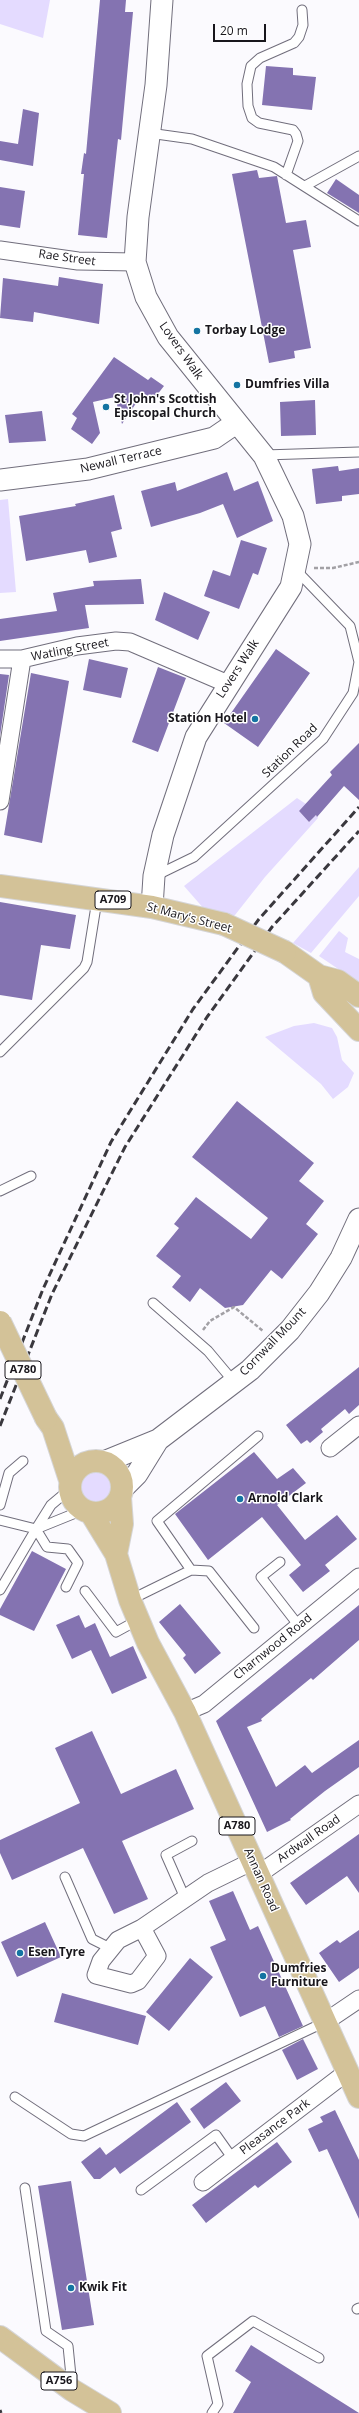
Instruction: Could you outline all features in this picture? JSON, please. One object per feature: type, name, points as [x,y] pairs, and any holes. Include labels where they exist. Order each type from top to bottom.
[{"type":"main road","name":"St Mary's Street","points":[[0,886],[98,898],[152,907],[224,924],[285,952],[319,976],[338,981],[359,996]]},
{"type":"main road","points":[[319,976],[324,993],[359,1030]]},
{"type":"main road","name":"A780","points":[[0,1322],[50,1423],[70,1484]]},
{"type":"main road","name":"A780","points":[[50,1423],[100,1462]]},
{"type":"main road","points":[[100,1462],[117,1472],[121,1493],[108,1510],[87,1511],[74,1501],[70,1484],[80,1466],[100,1462]]},
{"type":"main road","name":"Annan Road","points":[[116,1554],[122,1524],[121,1493]]},
{"type":"main road","name":"Annan Road","points":[[87,1511],[116,1554],[130,1600],[148,1643],[185,1712],[359,2097]]},
{"type":"main road","name":"A756","points":[[0,2337],[72,2390],[110,2413]]},
{"type":"street","name":"Lovers Walk","points":[[152,907],[154,876],[163,835],[196,736],[291,587],[300,544],[293,516],[264,456],[168,337],[146,296],[135,262],[138,217],[156,85],[162,0]]},
{"type":"street","name":"Rae Street","points":[[0,250],[78,261],[135,262]]},
{"type":"street","name":"Newall Terrace","points":[[0,480],[88,469],[214,438],[236,423]]},
{"type":"street","name":"Watling Street","points":[[0,659],[22,659],[77,646],[116,641],[130,642],[228,684]]},
{"type":"street","points":[[0,801],[22,659]]},
{"type":"street","name":"Cornwall Mount","points":[[100,1462],[158,1440],[250,1370],[285,1334],[319,1293],[340,1258],[359,1219]]},
{"type":"street","points":[[330,1448],[356,1433]]},
{"type":"street","name":"Cornwall Mount","points":[[121,1493],[137,1474],[158,1440]]},
{"type":"street","name":"Charnwood Road","points":[[185,1712],[204,1704],[359,1577]]},
{"type":"street","name":"Ardwall Road","points":[[110,1948],[118,1940],[142,1928],[208,1883],[256,1868],[359,1804]]},
{"type":"street","points":[[110,1948],[101,1961],[96,1975],[131,1984],[138,1981],[157,1956],[142,1928]]},
{"type":"street","points":[[326,2022],[359,1998]]},
{"type":"street","name":"Pleasance Park","points":[[203,2182],[347,2072]]},
{"type":"lane","points":[[286,175],[298,141],[296,134],[293,130],[259,123],[252,118],[248,106],[247,84],[251,66],[294,43],[299,37],[303,25],[302,10]]},
{"type":"lane","points":[[149,133],[192,139],[214,145],[274,167],[359,221]]},
{"type":"lane","points":[[305,186],[359,156]]},
{"type":"lane","points":[[264,456],[359,452]]},
{"type":"lane","name":"Station Road","points":[[154,876],[194,857],[323,739],[356,691],[359,662],[355,627],[295,569]]},
{"type":"lane","points":[[0,1052],[84,968],[87,962],[98,898]]},
{"type":"lane","points":[[0,1191],[32,1176]]},
{"type":"lane","points":[[153,1303],[208,1351],[234,1382]]},
{"type":"lane","points":[[191,1570],[157,1521],[258,1436]]},
{"type":"lane","points":[[0,1505],[9,1473],[23,1462]]},
{"type":"lane","points":[[0,1590],[51,1505],[70,1484]]},
{"type":"lane","points":[[0,1520],[36,1529],[87,1511]]},
{"type":"lane","points":[[36,1529],[47,1547],[68,1549],[78,1563],[66,1587]]},
{"type":"lane","points":[[280,1562],[261,1577],[299,1626]]},
{"type":"lane","points":[[130,1600],[191,1570],[209,1570],[254,1628]]},
{"type":"lane","points":[[85,1591],[116,1632],[138,1620]]},
{"type":"lane","points":[[185,1898],[166,1855],[192,1841]]},
{"type":"lane","points":[[64,1877],[92,1939],[110,1948]]},
{"type":"lane","points":[[15,2097],[71,2134],[84,2136],[326,2022]]},
{"type":"lane","points":[[141,2190],[216,2135],[233,2159]]},
{"type":"lane","points":[[25,2188],[46,2331],[68,2346],[72,2390]]},
{"type":"lane","points":[[212,2413],[218,2404],[207,2356],[253,2321],[319,2358]]},
{"type":"path","points":[[295,569],[333,568],[359,562]]},
{"type":"path","points":[[204,1329],[210,1321],[234,1307],[264,1332]]},
{"type":"shaded area","points":[[0,0],[50,0],[43,38],[0,24]]},
{"type":"shaded area","points":[[8,499],[16,592],[0,593],[0,500]]},
{"type":"shaded area","points":[[297,798],[306,804],[299,811],[309,822],[316,815],[318,818],[265,877],[235,915],[231,917],[205,910],[184,886]]},
{"type":"shaded area","points":[[359,867],[359,896],[311,953],[293,943]]},
{"type":"shaded area","points":[[339,931],[348,938],[345,952],[359,959],[359,983],[319,956]]},
{"type":"shaded area","points":[[314,1023],[332,1028],[337,1037],[342,1060],[354,1073],[348,1087],[333,1099],[321,1084],[265,1037],[294,1026]]},
{"type":"shaded area","points":[[100,1469],[109,1474],[113,1480],[113,1494],[109,1500],[100,1505],[92,1505],[83,1500],[79,1494],[78,1483],[83,1474],[89,1470]]},
{"type":"building","points":[[100,0],[126,0],[125,12],[133,12],[121,140],[118,139],[107,238],[78,235],[84,174],[81,174],[84,153],[86,154]]},
{"type":"building","points":[[266,66],[293,68],[293,75],[316,77],[312,110],[262,105]]},
{"type":"building","points":[[23,109],[39,113],[33,166],[0,160],[0,141],[18,144]]},
{"type":"building","points":[[257,170],[259,178],[277,176],[286,223],[306,220],[311,247],[293,250],[311,348],[294,351],[295,358],[269,363],[232,174]]},
{"type":"building","points":[[336,179],[359,195],[359,213],[327,193]]},
{"type":"building","points":[[0,187],[25,191],[20,228],[0,225]]},
{"type":"building","points":[[59,277],[103,284],[99,324],[34,312],[33,322],[0,318],[3,278],[58,286]]},
{"type":"building","name":"St John's Scottish Episcopal Church","points":[[114,357],[148,380],[151,377],[164,386],[153,400],[143,393],[122,424],[115,397],[93,402],[100,433],[92,444],[71,429],[77,418],[72,414]]},
{"type":"building","points":[[315,400],[316,435],[281,436],[280,402]]},
{"type":"building","points":[[42,411],[46,441],[9,443],[5,415]]},
{"type":"building","points":[[338,466],[339,471],[359,468],[359,494],[342,496],[342,501],[316,504],[312,469]]},
{"type":"building","points":[[227,472],[234,491],[258,481],[273,521],[237,538],[223,504],[200,513],[151,527],[141,491],[175,482],[177,491]]},
{"type":"building","points":[[114,495],[122,529],[111,532],[117,557],[89,563],[86,550],[26,561],[19,516],[76,506],[75,504]]},
{"type":"building","points":[[241,540],[267,548],[258,575],[253,573],[239,609],[204,596],[213,570],[230,576]]},
{"type":"building","points":[[141,579],[144,604],[85,605],[89,628],[0,641],[0,619],[57,611],[53,593],[94,586],[93,581]]},
{"type":"building","points":[[164,592],[210,612],[198,640],[155,620]]},
{"type":"building","points":[[276,649],[310,673],[258,747],[224,723]]},
{"type":"building","points":[[89,659],[128,668],[121,698],[83,690]]},
{"type":"building","points":[[158,667],[186,678],[158,752],[132,742]]},
{"type":"building","points":[[31,673],[69,681],[42,843],[4,835]]},
{"type":"building","points":[[0,674],[9,675],[0,736]]},
{"type":"building","points":[[359,743],[359,800],[344,786],[317,817],[316,815],[309,822],[299,811],[332,775],[330,772]]},
{"type":"building","points":[[0,902],[76,915],[70,949],[41,945],[32,1000],[0,995]]},
{"type":"building","points":[[237,1101],[314,1163],[299,1181],[324,1201],[306,1224],[318,1234],[282,1279],[271,1270],[243,1305],[225,1308],[200,1288],[190,1302],[172,1287],[181,1276],[156,1256],[179,1228],[174,1224],[196,1197],[251,1239],[268,1218],[192,1157]]},
{"type":"building","points":[[359,1367],[359,1405],[349,1414],[345,1409],[321,1429],[323,1432],[310,1443],[307,1440],[301,1444],[286,1425]]},
{"type":"building","name":"Arnold Clark","points":[[254,1452],[277,1479],[293,1468],[306,1483],[277,1505],[305,1540],[337,1515],[357,1539],[325,1565],[330,1571],[303,1592],[289,1575],[301,1565],[262,1517],[208,1560],[175,1514]]},
{"type":"building","points":[[32,1551],[66,1569],[34,1631],[0,1615],[0,1609]]},
{"type":"building","points":[[180,1604],[221,1653],[195,1674],[183,1658],[186,1655],[159,1622]]},
{"type":"building","points":[[359,1605],[359,1640],[313,1680],[311,1678],[261,1719],[262,1721],[247,1727],[276,1787],[305,1765],[312,1773],[359,1740],[359,1767],[325,1791],[290,1819],[291,1820],[267,1832],[216,1721]]},
{"type":"building","points":[[79,1615],[85,1628],[95,1623],[110,1657],[133,1646],[147,1678],[112,1694],[91,1650],[72,1659],[56,1625]]},
{"type":"building","points":[[92,1731],[121,1794],[176,1769],[194,1809],[122,1841],[148,1899],[114,1914],[83,1848],[12,1880],[0,1853],[0,1840],[80,1803],[55,1748]]},
{"type":"building","points":[[359,1834],[359,1893],[347,1876],[306,1905],[290,1883]]},
{"type":"building","points":[[233,1891],[250,1930],[258,1926],[303,2026],[279,2037],[265,2006],[240,2017],[210,1947],[226,1940],[209,1901]]},
{"type":"building","points":[[45,1922],[61,1957],[17,1977],[1,1942]]},
{"type":"building","points":[[359,1930],[359,1968],[339,1982],[319,1953],[337,1940],[340,1943]]},
{"type":"building","points":[[190,1958],[213,1977],[169,2031],[146,2012]]},
{"type":"building","points":[[62,1993],[146,2016],[138,2045],[54,2022]]},
{"type":"building","points":[[303,2039],[318,2069],[297,2080],[282,2050]]},
{"type":"building","points":[[226,2082],[241,2101],[204,2129],[190,2109]]},
{"type":"building","points":[[177,2102],[191,2122],[120,2174],[115,2167],[100,2179],[94,2179],[81,2162],[100,2147],[106,2155]]},
{"type":"building","points":[[335,2110],[359,2160],[359,2219],[327,2149],[319,2152],[308,2129],[323,2122],[320,2117]]},
{"type":"building","points":[[277,2142],[292,2162],[258,2188],[255,2185],[206,2223],[192,2205]]},
{"type":"building","points":[[71,2181],[94,2325],[62,2330],[38,2186]]},
{"type":"building","points":[[251,2345],[359,2413],[233,2413],[251,2382],[235,2371]]},
{"type":"railway","points":[[0,1399],[43,1289],[111,1142],[193,1009],[259,919],[359,807]]},
{"type":"railway","points":[[0,1426],[52,1294],[125,1147],[207,1017],[272,927],[359,831]]},
{"type":"place","name":"Torbay Lodge","points":[[197,331]]},
{"type":"place","name":"Dumfries Villa","points":[[237,385]]},
{"type":"place","name":"St John's Scottish Episcopal Church","points":[[106,407]]},
{"type":"place","name":"Station Hotel","points":[[255,719]]},
{"type":"place","name":"Arnold Clark","points":[[240,1499]]},
{"type":"place","name":"Esen Tyre","points":[[20,1953]]},
{"type":"place","name":"Dumfries Furniture","points":[[263,1976]]},
{"type":"place","name":"Kwik Fit","points":[[71,2288]]}]
